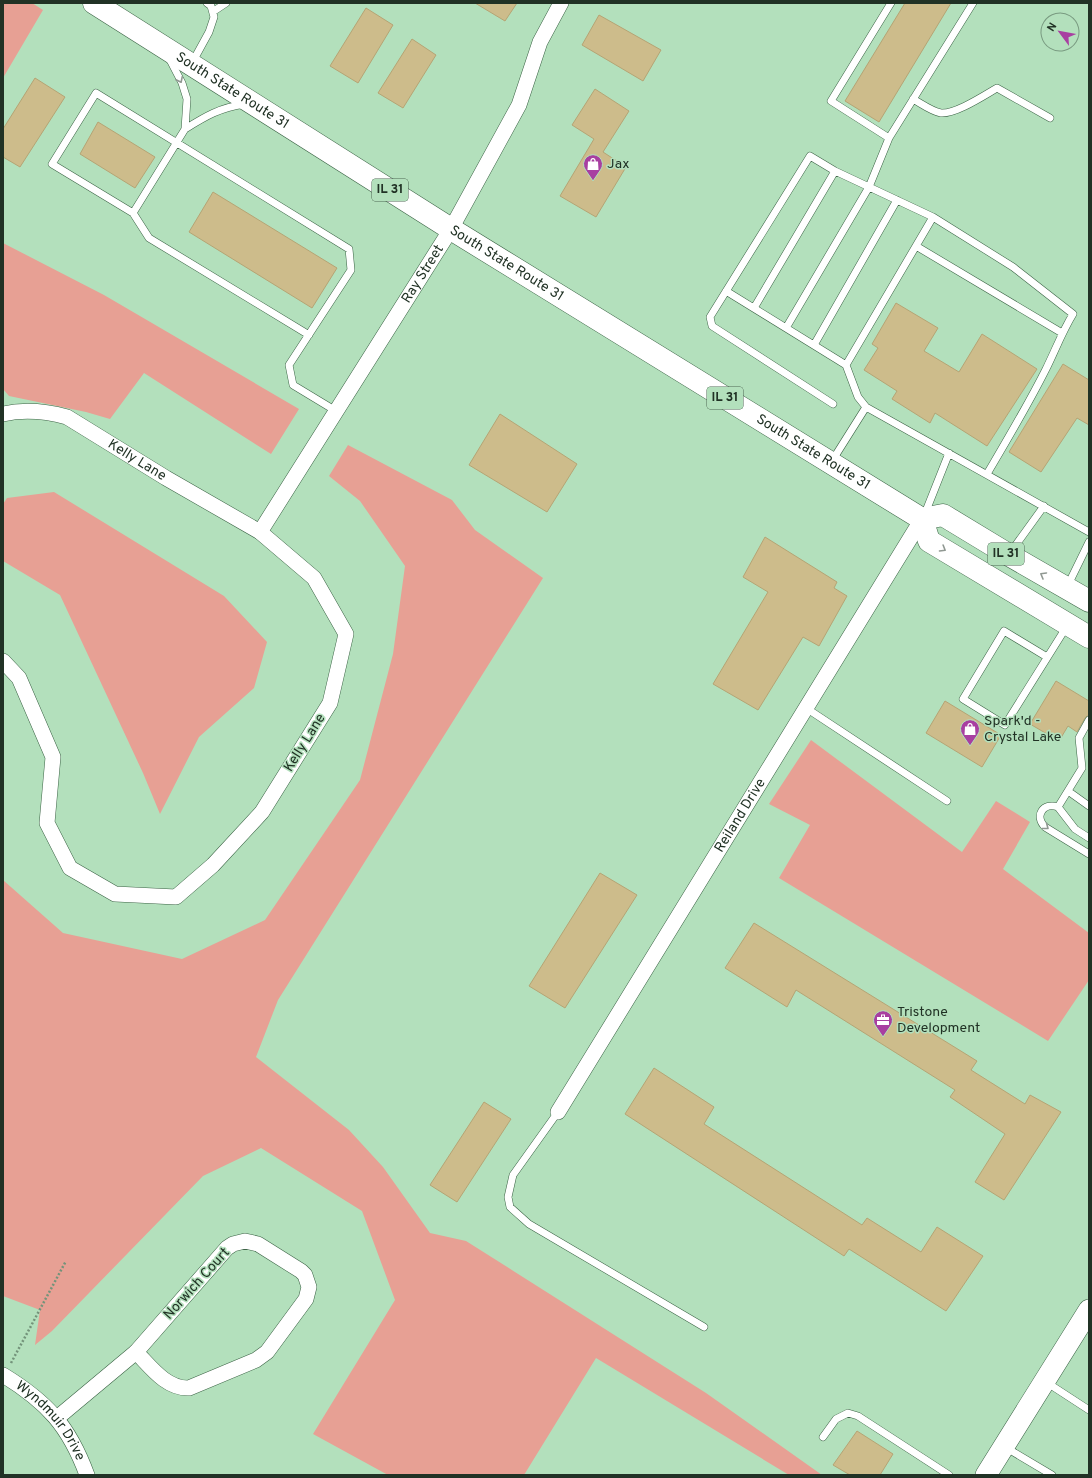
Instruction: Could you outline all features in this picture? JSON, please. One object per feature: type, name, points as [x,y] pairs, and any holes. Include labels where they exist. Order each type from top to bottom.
[{"type":"main road","name":"South State Route 31","points":[[94,3],[451,229],[922,519]]},
{"type":"main road","name":"IL 31","points":[[1089,602],[943,515],[922,519],[929,540],[1089,637]]},
{"type":"main road","points":[[986,1475],[1089,1310]]},
{"type":"street","name":"Ray Street","points":[[260,532],[451,229],[519,105],[540,42],[561,3]]},
{"type":"street","name":"Kelly Lane","points":[[3,414],[33,410],[51,412],[67,417],[166,478],[260,532],[314,578],[346,634],[330,703],[262,812],[214,865],[176,897],[115,894],[70,868],[47,823],[53,757],[19,678],[3,661]]},
{"type":"street","name":"Reiland Drive","points":[[558,1112],[922,519]]},
{"type":"street","name":"Norwich Court","points":[[57,1418],[136,1352],[227,1248],[233,1244],[246,1241],[258,1244],[301,1271],[308,1281],[309,1287],[306,1299],[267,1352],[256,1360],[188,1388],[179,1388],[167,1382],[136,1352]]},
{"type":"street","name":"Wyndmuir Drive","points":[[3,1376],[34,1396],[57,1418],[76,1449],[87,1475]]},
{"type":"lane","points":[[191,64],[209,32],[214,17],[214,11],[207,3]]},
{"type":"lane","points":[[214,11],[226,3]]},
{"type":"lane","points":[[889,138],[831,101],[891,3]]},
{"type":"lane","points":[[786,328],[869,187],[889,138],[973,3]]},
{"type":"lane","points":[[162,45],[182,83],[187,99],[185,129]]},
{"type":"lane","points":[[913,99],[931,110],[942,113],[955,110],[997,88],[1050,118]]},
{"type":"lane","points":[[309,335],[149,238],[133,213],[52,164],[96,93],[349,249],[351,270],[290,365],[293,385],[336,411]]},
{"type":"lane","points":[[133,213],[185,129],[210,114],[228,107],[253,103]]},
{"type":"lane","points":[[833,404],[712,326],[710,317],[810,156],[835,171],[933,217],[1013,267],[1073,314],[1062,333],[1047,367],[987,474]]},
{"type":"lane","points":[[754,308],[835,171]]},
{"type":"lane","points":[[814,345],[897,200]]},
{"type":"lane","points":[[846,365],[933,217]]},
{"type":"lane","points":[[916,246],[1062,333]]},
{"type":"lane","points":[[726,291],[846,365],[858,397],[866,408],[1089,532]]},
{"type":"lane","points":[[831,463],[866,408]]},
{"type":"lane","points":[[922,519],[949,453]]},
{"type":"lane","points":[[1009,555],[1044,506]]},
{"type":"lane","points":[[1066,588],[1089,542]]},
{"type":"lane","points":[[1047,656],[1004,630],[963,699],[1005,725],[1068,624]]},
{"type":"lane","points":[[806,708],[947,801]]},
{"type":"lane","points":[[1058,807],[1082,768],[1079,738],[1089,720]]},
{"type":"lane","points":[[1068,790],[1089,806]]},
{"type":"lane","points":[[1058,807],[1048,807],[1042,810],[1040,816],[1041,822],[1045,827],[1089,854]]},
{"type":"lane","points":[[1058,807],[1075,828],[1089,838]]},
{"type":"lane","points":[[558,1112],[513,1175],[508,1197],[510,1207],[529,1224],[704,1327]]},
{"type":"lane","points":[[1044,1381],[1089,1410]]},
{"type":"lane","points":[[822,1437],[836,1419],[848,1413],[858,1416],[949,1475]]},
{"type":"lane","points":[[1003,1446],[1052,1475]]},
{"type":"path","points":[[3,1376],[66,1261]]},
{"type":"shaded area","points":[[3,3],[32,3],[43,10],[3,78]]},
{"type":"shaded area","points":[[3,243],[104,295],[299,409],[271,454],[144,373],[110,419],[86,412],[9,396],[3,389]]},
{"type":"shaded area","points":[[348,445],[452,500],[475,530],[543,578],[278,1000],[256,1057],[349,1130],[383,1167],[430,1233],[466,1241],[706,1393],[822,1475],[789,1475],[596,1358],[524,1475],[388,1475],[313,1434],[395,1300],[362,1211],[261,1148],[203,1176],[52,1331],[35,1345],[40,1310],[3,1296],[3,880],[63,933],[182,959],[265,920],[360,780],[393,654],[405,566],[360,501],[329,476]]},
{"type":"shaded area","points":[[54,492],[224,596],[267,642],[254,688],[199,737],[160,814],[143,773],[60,595],[3,561],[3,504],[7,498]]},
{"type":"shaded area","points":[[811,740],[962,852],[996,801],[1030,822],[1003,869],[1089,933],[1089,980],[1048,1041],[779,878],[810,825],[769,804]]},
{"type":"building","points":[[475,3],[517,3],[505,21]]},
{"type":"building","points":[[905,3],[951,3],[879,122],[845,101]]},
{"type":"building","points":[[366,8],[393,25],[358,83],[330,66]]},
{"type":"building","points":[[599,15],[661,50],[643,81],[582,45]]},
{"type":"building","points":[[412,39],[436,55],[403,108],[378,93]]},
{"type":"building","points":[[35,78],[65,97],[20,167],[3,157],[3,129]]},
{"type":"building","points":[[595,89],[629,111],[603,152],[626,167],[596,217],[560,196],[594,139],[572,125]]},
{"type":"building","points":[[98,122],[155,157],[135,188],[80,154]]},
{"type":"building","points":[[213,192],[337,268],[312,308],[189,232]]},
{"type":"building","points":[[896,303],[938,328],[924,351],[959,372],[982,334],[1037,369],[987,446],[935,413],[930,423],[892,399],[897,391],[864,370],[878,348],[872,344]]},
{"type":"building","points":[[1063,364],[1089,380],[1089,425],[1077,418],[1041,472],[1009,452]]},
{"type":"building","points":[[500,414],[577,464],[547,512],[469,465]]},
{"type":"building","points":[[765,537],[837,582],[834,588],[847,596],[819,646],[803,637],[758,710],[713,684],[768,592],[743,577]]},
{"type":"building","points":[[1056,681],[1089,701],[1089,715],[1085,718],[1077,732],[1068,726],[1059,741],[1030,724]]},
{"type":"building","points":[[945,701],[1001,735],[982,767],[926,733]]},
{"type":"building","points":[[600,873],[637,895],[565,1008],[529,986]]},
{"type":"building","points":[[754,923],[977,1061],[971,1070],[1025,1104],[1030,1095],[1061,1112],[1004,1200],[975,1182],[1005,1134],[950,1097],[955,1090],[796,990],[787,1007],[725,968]]},
{"type":"building","points":[[654,1068],[714,1107],[704,1124],[862,1225],[867,1218],[921,1252],[937,1227],[983,1256],[946,1311],[849,1249],[844,1256],[625,1114]]},
{"type":"building","points":[[484,1102],[511,1119],[457,1202],[430,1185]]},
{"type":"building","points":[[857,1431],[893,1454],[880,1475],[850,1475],[833,1465]]},
{"type":"place","name":"Jax","points":[[593,181]]},
{"type":"place","name":"Spark'd - Crystal Lake","points":[[970,746]]},
{"type":"place","name":"Tristone Development","points":[[883,1037]]}]
